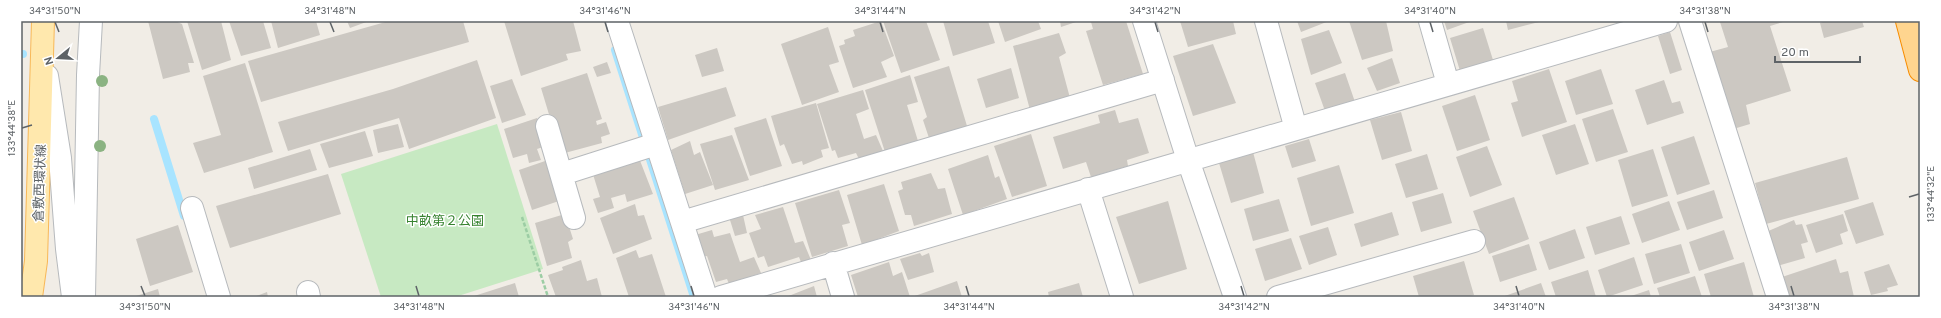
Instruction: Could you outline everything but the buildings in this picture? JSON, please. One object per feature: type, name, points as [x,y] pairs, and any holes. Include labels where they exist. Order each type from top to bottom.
[{"type":"highway","points":[[1907,21],[1920,70]]},
{"type":"main road","name":"倉敷西環状線","points":[[31,297],[36,261],[43,21]]},
{"type":"street","points":[[84,297],[90,21]]},
{"type":"street","points":[[617,21],[648,146],[682,222],[706,297]]},
{"type":"street","points":[[1144,21],[1188,160],[1235,297]]},
{"type":"street","points":[[1266,21],[1296,129]]},
{"type":"street","points":[[1430,21],[1448,84]]},
{"type":"street","points":[[720,297],[1666,21]]},
{"type":"street","points":[[1690,21],[1778,297]]},
{"type":"street","points":[[43,47],[60,158],[67,249],[73,297]]},
{"type":"street","points":[[682,222],[1162,80]]},
{"type":"street","points":[[548,126],[574,218]]},
{"type":"street","points":[[562,174],[648,146]]},
{"type":"street","points":[[1088,189],[1122,297]]},
{"type":"street","points":[[192,208],[219,297]]},
{"type":"street","points":[[1278,297],[1474,241]]},
{"type":"street","points":[[833,263],[843,297]]},
{"type":"path","points":[[522,217],[548,297]]},
{"type":"green space","name":"中畝第２公園","points":[[497,124],[543,269],[455,297],[381,297],[341,174]]},
{"type":"waterway","points":[[615,50],[694,297]]},
{"type":"waterway","points":[[154,119],[184,216]]}]
